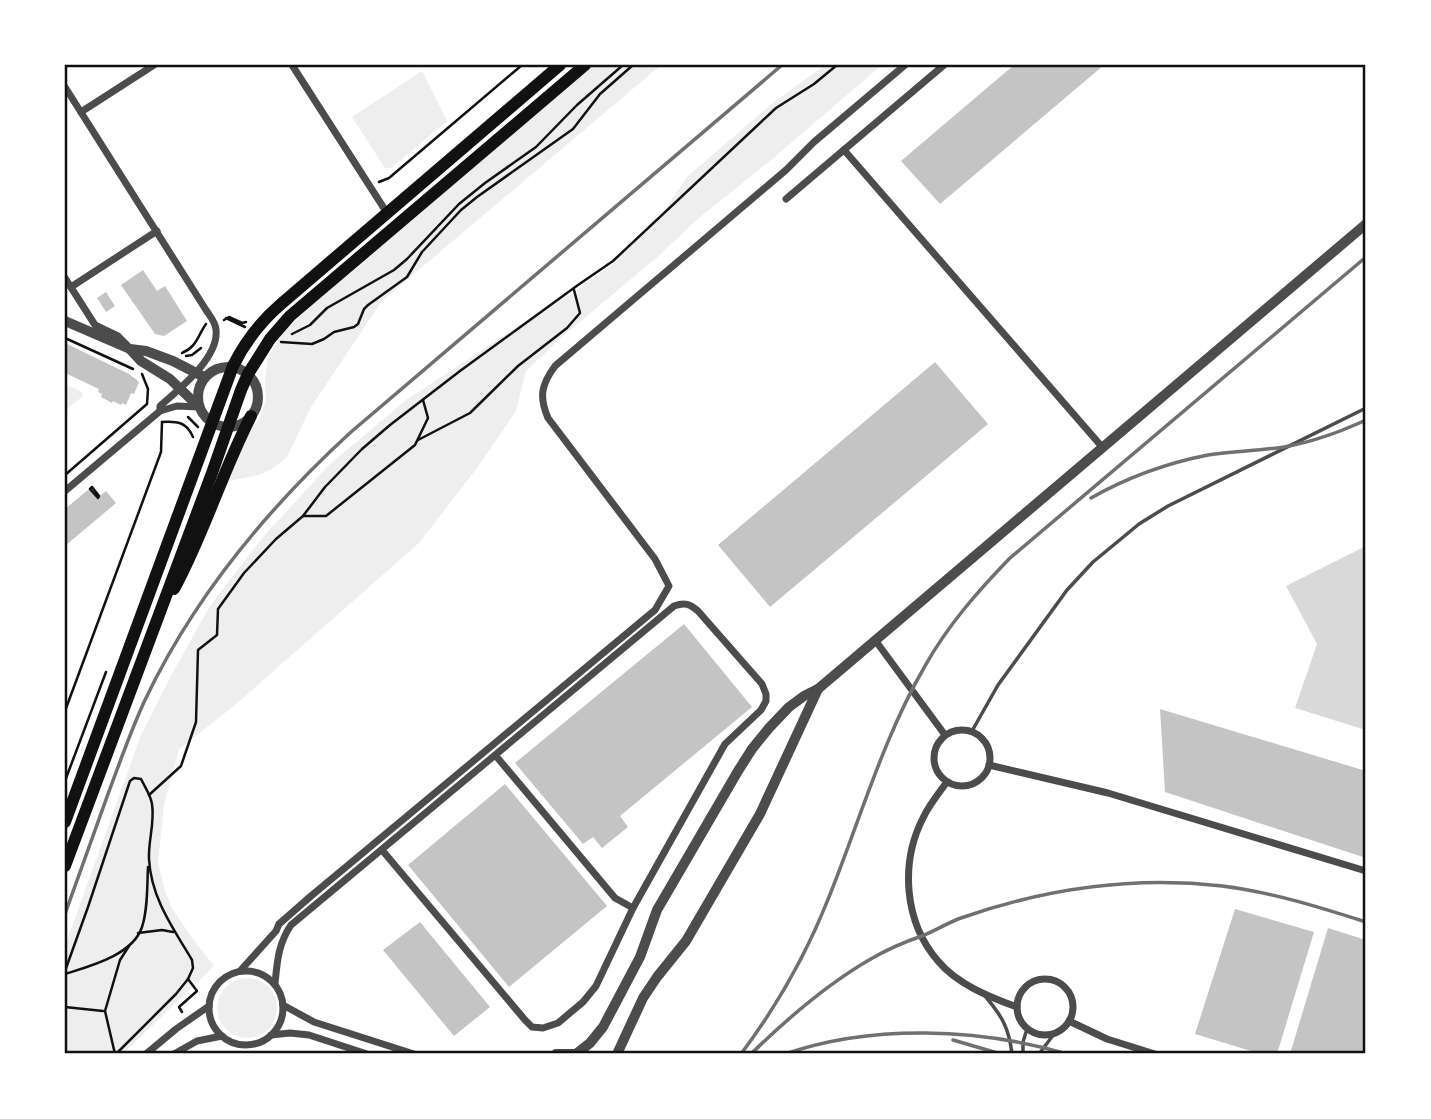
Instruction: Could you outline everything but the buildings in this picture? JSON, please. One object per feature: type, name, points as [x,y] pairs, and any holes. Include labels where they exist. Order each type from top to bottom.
[{"type":"main road","points":[[65,822],[233,366],[242,349],[265,318],[561,65]]},
{"type":"main road","points":[[65,866],[248,373],[289,316],[584,65]]},
{"type":"main road","points":[[150,636],[184,571],[251,416]]},
{"type":"street","points":[[81,112],[154,65]]},
{"type":"street","points":[[292,65],[387,213]]},
{"type":"street","points":[[240,971],[276,931],[279,924],[311,896],[655,610],[669,586],[655,559],[548,418],[542,406],[542,392],[547,378],[555,366],[905,65]]},
{"type":"street","points":[[786,199],[944,65]]},
{"type":"street","points":[[65,87],[215,325],[215,341],[202,371],[198,407]]},
{"type":"street","points":[[844,150],[1104,448]]},
{"type":"street","points":[[556,1054],[577,1054],[603,1027],[640,957],[657,910],[752,749],[789,707],[818,689],[1366,225]]},
{"type":"street","points":[[71,287],[156,231]]},
{"type":"street","points":[[65,278],[95,324],[118,336],[130,348],[141,361],[181,388],[212,423],[228,427],[241,424],[251,416],[258,402],[255,383],[248,373],[233,366],[202,371],[130,348],[65,321]]},
{"type":"street","points":[[159,411],[160,406],[202,371]]},
{"type":"street","points":[[65,491],[159,411],[177,406],[198,407]]},
{"type":"street","points":[[276,931],[291,925],[674,606],[690,604],[698,611],[762,684],[766,701],[761,710],[725,744],[633,908],[596,986],[583,1002],[558,1023],[543,1028],[532,1027],[382,850]]},
{"type":"street","points":[[875,640],[944,735]]},
{"type":"street","points":[[617,1054],[643,998],[686,941],[760,814],[818,689]]},
{"type":"street","points":[[962,729],[972,731],[979,735],[989,748],[986,773],[972,784],[964,786],[947,782],[935,768],[934,750],[944,735],[962,729]]},
{"type":"street","points":[[496,756],[615,898],[633,908]]},
{"type":"street","points":[[989,765],[1108,793],[1366,871]]},
{"type":"street","points":[[947,782],[922,818],[915,838],[909,858],[910,899],[922,936],[937,961],[954,976],[981,992],[1017,1007]]},
{"type":"street","points":[[275,984],[279,950],[291,925]]},
{"type":"street","points":[[253,971],[275,984],[283,1004],[281,1021],[271,1035],[247,1045],[222,1036],[212,1023],[209,1006],[219,984],[232,974],[253,971]]},
{"type":"street","points":[[1039,980],[1057,982],[1070,995],[1073,1004],[1069,1021],[1054,1034],[1044,1035],[1027,1029],[1018,1015],[1017,1007],[1023,989],[1039,980]]},
{"type":"street","points":[[283,1004],[314,1023],[414,1054]]},
{"type":"street","points":[[146,1054],[209,1006]]},
{"type":"street","points":[[1069,1021],[1107,1039],[1156,1054]]},
{"type":"street","points":[[271,1035],[309,1035],[367,1054]]},
{"type":"street","points":[[174,1054],[197,1041],[222,1036]]},
{"type":"lane","points":[[972,731],[998,685],[1067,590],[1093,562],[1139,524],[1168,506],[1366,408]]},
{"type":"lane","points":[[981,992],[1007,1026],[1012,1054]]},
{"type":"lane","points":[[1023,1054],[1027,1029]]},
{"type":"lane","points":[[1040,1054],[1054,1034]]},
{"type":"path","points":[[286,335],[310,325],[327,308],[394,270],[459,204],[536,146],[577,105],[624,65]]},
{"type":"path","points":[[277,341],[312,344],[334,332],[358,324],[364,309],[407,277],[422,252],[461,211],[573,129],[600,94],[634,65]]},
{"type":"path","points":[[149,795],[181,766],[196,722],[198,650],[217,635],[218,609],[244,573],[276,539],[303,516],[325,487],[390,425],[613,261],[776,108],[814,84],[837,65]]},
{"type":"path","points":[[418,440],[470,413],[518,366],[567,328],[580,313],[573,288]]},
{"type":"path","points":[[219,315],[248,329]]},
{"type":"path","points":[[219,322],[229,317],[242,323],[252,323]]},
{"type":"path","points":[[176,356],[188,351],[196,343],[208,321]]},
{"type":"path","points":[[65,338],[142,374],[148,389],[147,404],[65,475]]},
{"type":"path","points":[[303,516],[326,516],[415,445],[428,418],[423,400]]},
{"type":"path","points":[[65,711],[161,452],[162,422],[183,423],[190,428],[194,439]]},
{"type":"path","points":[[91,487],[99,497]]},
{"type":"path","points":[[65,781],[108,667]]},
{"type":"path","points":[[65,972],[130,781],[134,778],[141,779],[152,801],[153,819],[149,836],[145,909],[142,929],[120,960],[105,1011],[116,1054]]},
{"type":"path","points":[[116,1054],[188,979],[193,968],[192,960],[161,908],[149,860]]},
{"type":"path","points":[[138,933],[162,930],[175,933]]},
{"type":"path","points":[[65,972],[114,956],[131,943]]},
{"type":"path","points":[[188,979],[197,991],[178,1007],[188,1021]]},
{"type":"path","points":[[65,1007],[105,1011]]},
{"type":"shaded area","points":[[594,65],[661,65],[382,301],[311,407],[287,457],[259,475],[228,481],[248,433],[259,419],[266,401],[268,357],[283,332]]},
{"type":"shaded area","points":[[825,65],[882,65],[699,218],[526,371],[516,411],[477,468],[419,543],[235,705],[179,749],[164,805],[158,862],[172,908],[214,966],[123,1054],[65,1054],[65,946],[141,735],[210,606],[263,537],[330,464],[405,401],[576,291],[614,263],[657,221],[687,177],[774,102]]},
{"type":"shaded area","points":[[422,71],[447,121],[391,168],[385,168],[352,117]]},
{"type":"shaded area","points":[[65,384],[82,392],[83,396],[65,411]]},
{"type":"shaded area","points":[[1366,546],[1366,730],[1295,708],[1317,644],[1286,586]]},
{"type":"shaded area","points":[[247,978],[264,983],[272,991],[277,1008],[272,1025],[264,1033],[247,1038],[230,1033],[222,1025],[217,1008],[222,991],[230,983]]},
{"type":"railway","points":[[65,914],[121,758],[145,700],[186,625],[262,523],[351,432],[782,65]]},
{"type":"railway","points":[[741,1054],[767,1017],[801,959],[829,897],[873,780],[910,693],[943,636],[964,609],[1010,558],[1366,257]]},
{"type":"railway","points":[[1091,498],[1133,477],[1178,462],[1208,455],[1294,445],[1366,420]]},
{"type":"railway","points":[[753,1052],[823,991],[875,956],[961,918],[1057,892],[1123,884],[1189,883],[1222,886],[1259,892],[1366,922]]},
{"type":"railway","points":[[785,1054],[818,1044],[853,1038],[926,1033],[998,1039],[1067,1054]]},
{"type":"railway","points":[[953,1040],[1001,1054]]}]
